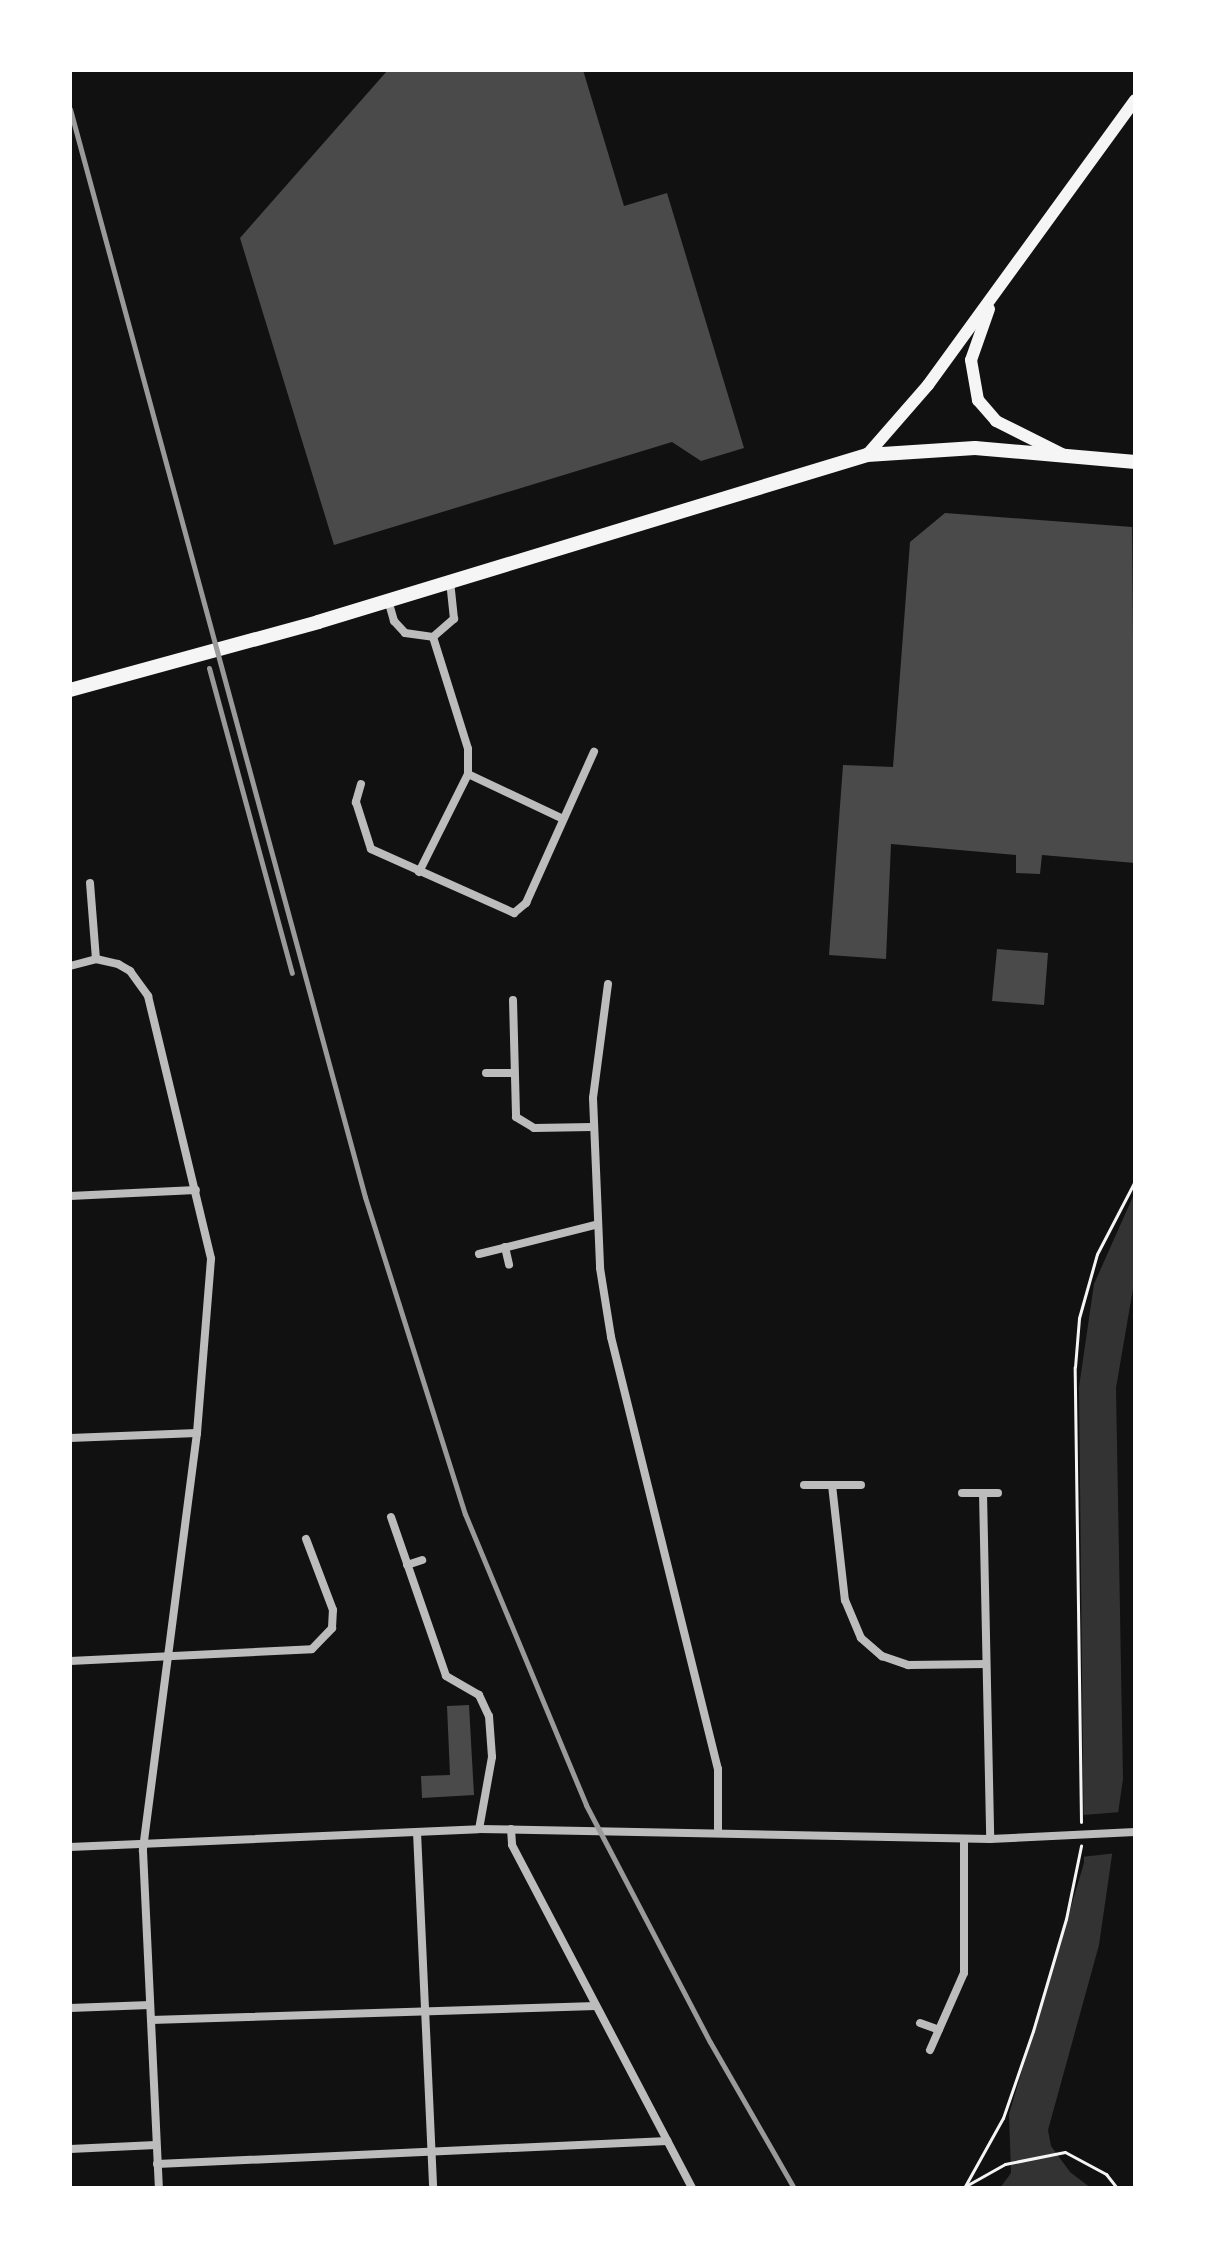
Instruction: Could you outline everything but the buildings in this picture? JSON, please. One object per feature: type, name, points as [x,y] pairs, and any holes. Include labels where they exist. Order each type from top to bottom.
[{"type":"main road","points":[[867,455],[928,385],[1135,100]]},
{"type":"main road","points":[[996,291],[971,360],[973,390],[996,421],[1066,456]]},
{"type":"main road","points":[[70,690],[388,600],[867,455],[944,448],[1135,462]]},
{"type":"street","points":[[388,600],[394,621],[405,633],[433,637],[454,619],[450,581]]},
{"type":"street","points":[[419,872],[468,774],[468,749],[433,637]]},
{"type":"street","points":[[361,784],[356,802],[368,846],[501,910],[518,912],[594,752]]},
{"type":"street","points":[[468,774],[563,819]]},
{"type":"street","points":[[90,883],[96,959]]},
{"type":"street","points":[[70,966],[96,959],[130,971],[148,996],[196,1190],[212,1289],[197,1433],[144,1843],[159,2188]]},
{"type":"street","points":[[608,984],[597,1045],[592,1127],[595,1225],[611,1337],[718,1769],[718,1833]]},
{"type":"street","points":[[513,1000],[513,1109],[521,1123],[592,1127]]},
{"type":"street","points":[[486,1073],[512,1073]]},
{"type":"street","points":[[70,1196],[196,1190]]},
{"type":"street","points":[[479,1254],[595,1225]]},
{"type":"street","points":[[505,1247],[509,1265]]},
{"type":"street","points":[[70,1438],[197,1433]]},
{"type":"street","points":[[804,1485],[861,1485]]},
{"type":"street","points":[[832,1485],[845,1600],[861,1638],[882,1656],[908,1665],[986,1664]]},
{"type":"street","points":[[962,1493],[998,1493]]},
{"type":"street","points":[[983,1493],[990,1839]]},
{"type":"street","points":[[391,1517],[446,1676],[479,1695],[489,1716],[492,1757],[479,1829]]},
{"type":"street","points":[[70,1661],[312,1649],[322,1643],[332,1628],[333,1610],[306,1539]]},
{"type":"street","points":[[407,1565],[422,1560]]},
{"type":"street","points":[[70,1847],[479,1829],[964,1839],[1058,1838],[1135,1832]]},
{"type":"street","points":[[511,1829],[512,1845],[692,2188]]},
{"type":"street","points":[[417,1832],[433,2188]]},
{"type":"street","points":[[930,2050],[964,1973],[964,1839]]},
{"type":"street","points":[[70,2008],[150,2005]]},
{"type":"street","points":[[151,2020],[596,2006]]},
{"type":"street","points":[[920,2023],[939,2030]]},
{"type":"street","points":[[157,2164],[667,2141]]},
{"type":"street","points":[[70,2149],[156,2145]]},
{"type":"path","points":[[1081,1825],[1075,1367],[1079,1318],[1097,1254],[1135,1181]]},
{"type":"path","points":[[964,2188],[1003,2118],[1033,2031],[1066,1919],[1081,1840]]},
{"type":"path","points":[[964,2188],[1005,2164],[1059,2153],[1106,2174],[1117,2188]]},
{"type":"shaded area","points":[[1135,1192],[1135,1277],[1116,1388],[1123,1779],[1099,1945],[1048,2130],[1051,2146],[1070,2172],[1091,2188],[1000,2188],[1011,2173],[1009,2114],[1084,1863],[1079,1387],[1094,1284]]},
{"type":"pier","points":[[1121,1812],[1117,1853],[1081,1857],[1083,1815]]},
{"type":"railway","points":[[70,109],[365,1197],[465,1514],[586,1805],[710,2042],[794,2188]]},
{"type":"railway","points":[[209,668],[292,973]]}]
